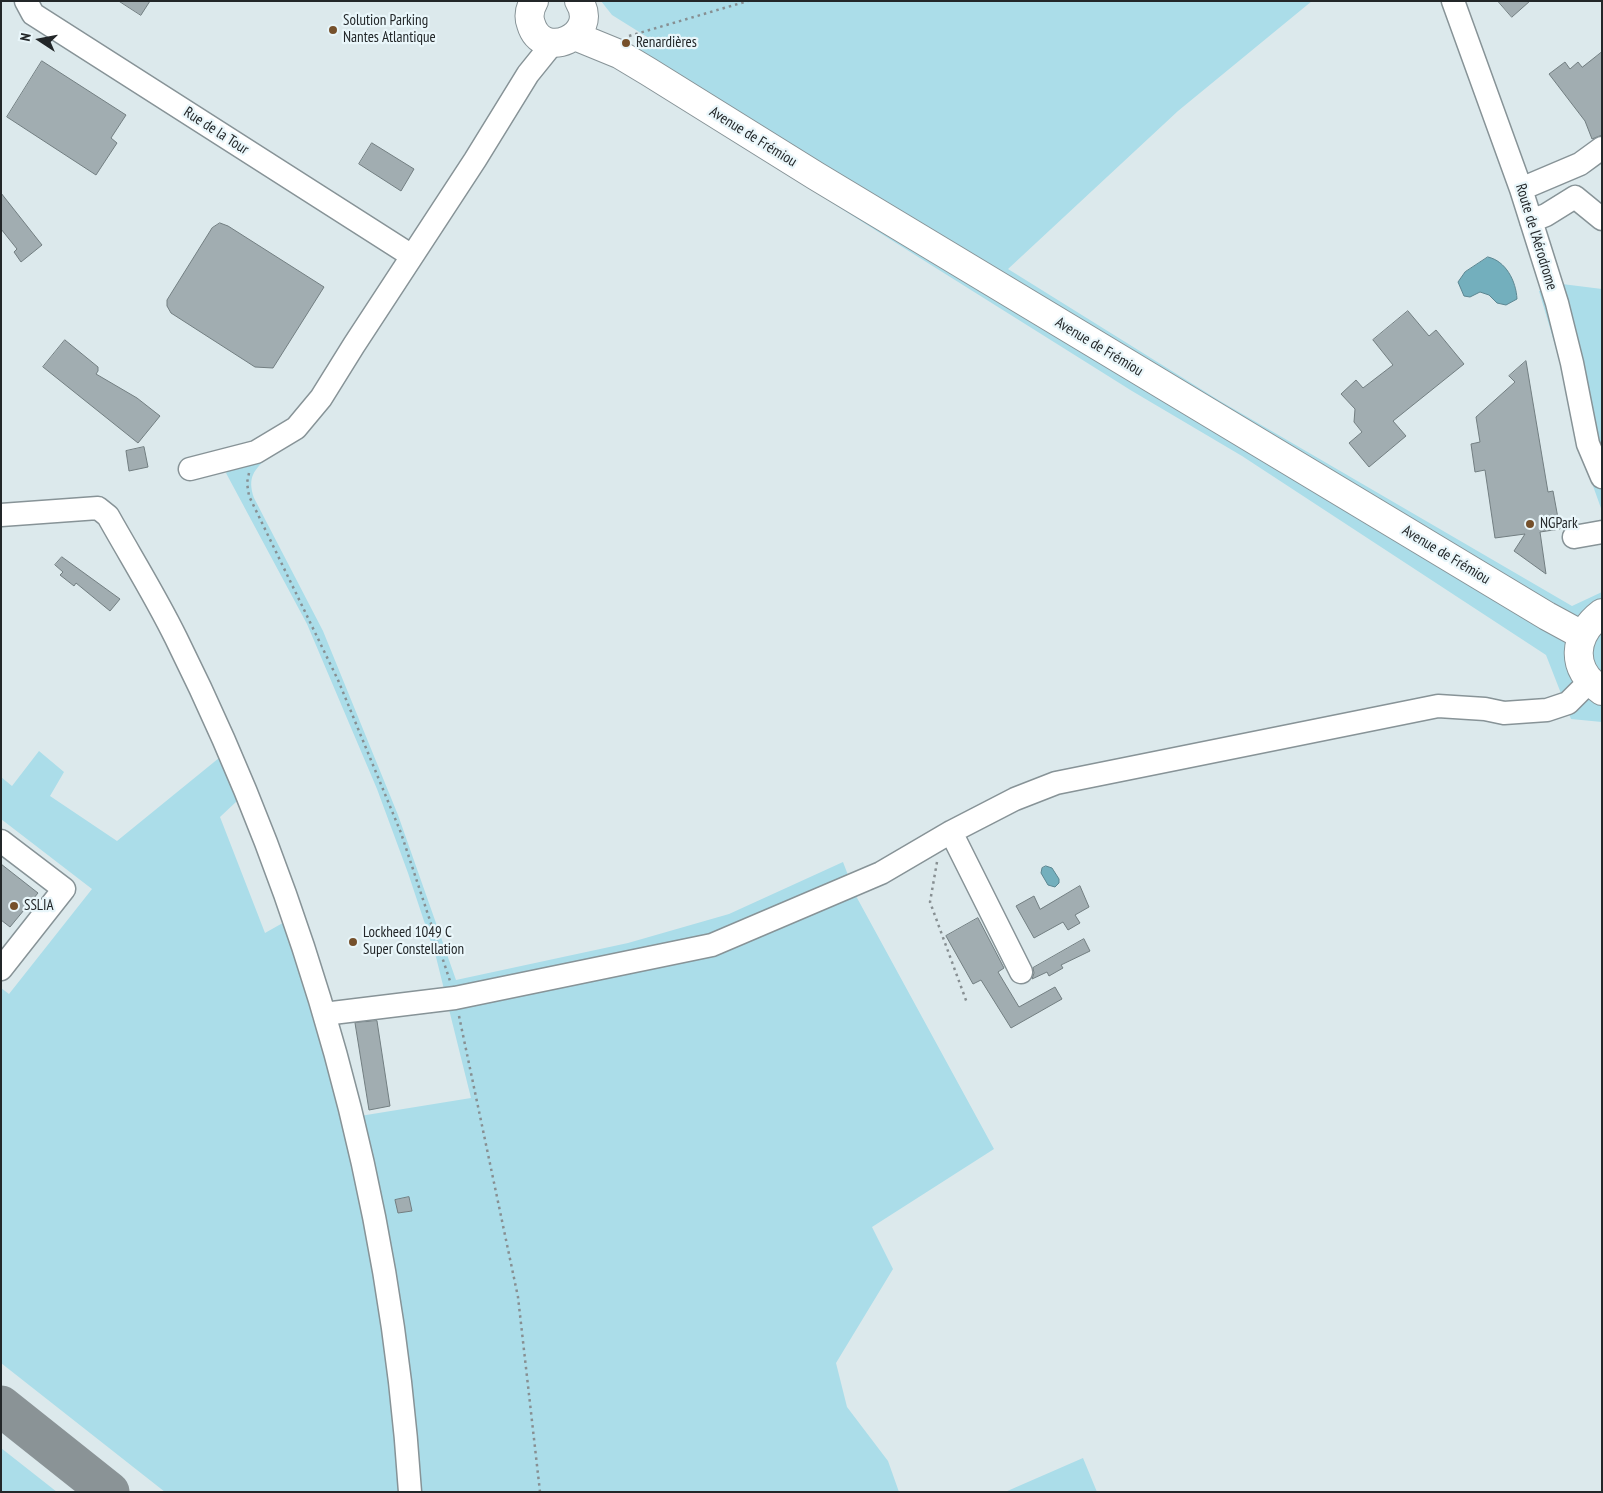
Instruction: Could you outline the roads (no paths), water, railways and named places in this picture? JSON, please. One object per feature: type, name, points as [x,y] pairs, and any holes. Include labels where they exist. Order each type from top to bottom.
[{"type":"main road","name":"Avenue de Frémiou","points":[[551,19],[621,46],[1230,426],[1547,616],[1582,635]]},
{"type":"main road","points":[[1596,686],[1583,671],[1579,647],[1582,635],[1590,622],[1602,613]]},
{"type":"street","name":"Rue de la Tour","points":[[26,1],[33,14],[412,256]]},
{"type":"street","name":"Route de l'Aérodrome","points":[[1454,1],[1531,221],[1572,363],[1588,444],[1602,477]]},
{"type":"street","points":[[190,469],[242,464],[256,452],[296,428],[321,398],[475,160],[528,74],[551,19]]},
{"type":"street","points":[[1521,189],[1580,164],[1602,148]]},
{"type":"street","points":[[1531,221],[1546,215],[1575,197],[1602,219]]},
{"type":"street","points":[[1,515],[98,508],[108,516],[176,637],[239,774],[281,883],[324,1014],[357,1133],[391,1306],[410,1492]]},
{"type":"street","points":[[1574,537],[1602,532]]},
{"type":"street","points":[[324,1014],[456,998],[712,945],[882,873],[951,832],[1015,799],[1056,783],[1438,706],[1485,709],[1504,713],[1547,710],[1568,703],[1596,686]]},
{"type":"street","points":[[951,832],[1021,972]]},
{"type":"street","points":[[1,841],[64,889],[1,969]]},
{"type":"place","name":"Solution Parking Nantes Atlantique","points":[[333,30]]},
{"type":"place","name":"Renardières","points":[[626,43]]},
{"type":"place","name":"NGPark","points":[[1530,524]]},
{"type":"place","name":"SSLIA","points":[[14,906]]},
{"type":"place","name":"Lockheed 1049 C Super Constellation","points":[[353,942]]}]
